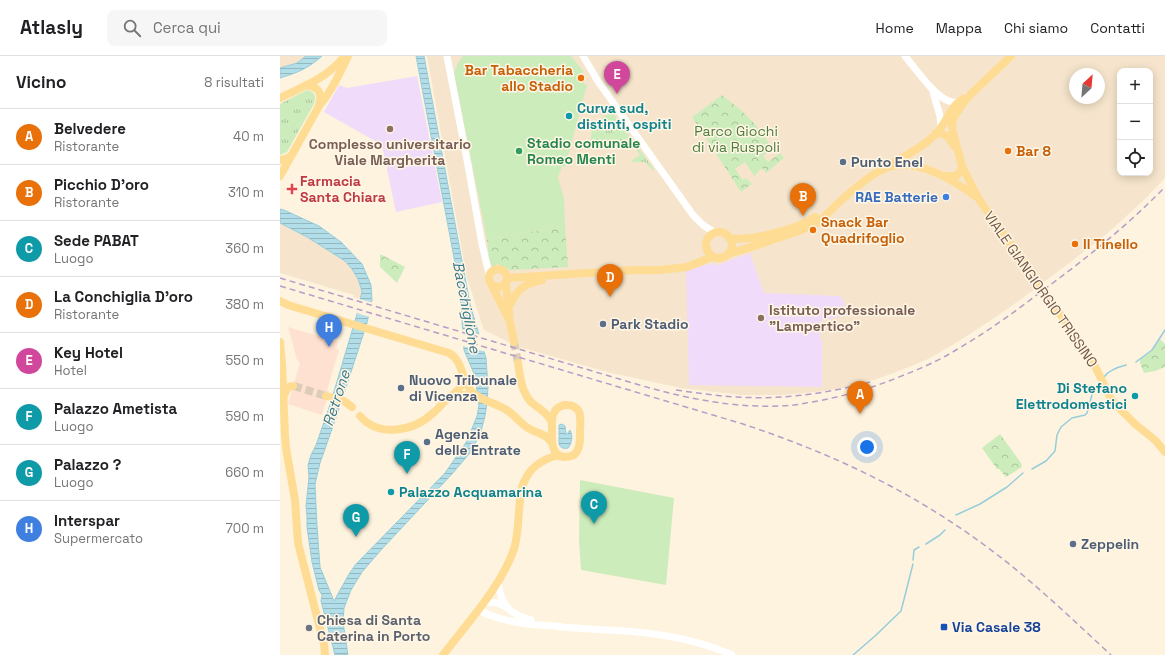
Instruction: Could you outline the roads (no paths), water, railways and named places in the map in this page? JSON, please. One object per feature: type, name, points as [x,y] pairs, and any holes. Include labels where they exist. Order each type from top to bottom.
[{"type":"main road","points":[[280,98],[322,76],[337,66],[346,56]]},
{"type":"main road","points":[[280,176],[332,85],[346,56]]},
{"type":"main road","points":[[881,170],[922,145],[939,130],[956,108],[1011,56]]},
{"type":"main road","points":[[306,85],[314,87],[319,91],[319,106]]},
{"type":"main road","points":[[956,108],[972,93]]},
{"type":"main road","name":"VIALE GIANGIORGIO TRISSINO","points":[[956,108],[953,120],[953,132],[962,166],[978,198],[1087,352],[1111,398],[1123,412],[1160,445],[1165,452]]},
{"type":"main road","points":[[939,130],[948,137],[959,156]]},
{"type":"main road","points":[[907,154],[906,161],[910,165]]},
{"type":"main road","points":[[280,160],[288,158],[291,155]]},
{"type":"main road","name":"VIALE GIANGIORGIO TRISSINO","points":[[715,233],[723,233],[729,238],[736,239],[751,238],[781,232],[803,224],[844,198],[881,170],[899,165],[910,165],[942,176],[964,188],[978,198]]},
{"type":"main road","points":[[942,176],[956,176],[960,172],[962,166]]},
{"type":"main road","name":"VIALE GIANGIORGIO TRISSINO","points":[[507,281],[554,275],[660,270],[687,267],[712,257],[719,258],[726,256],[728,254],[808,228],[824,217],[844,198]]},
{"type":"main road","points":[[699,262],[706,250],[708,238],[715,233]]},
{"type":"main road","points":[[728,254],[732,246],[729,238]]},
{"type":"main road","points":[[706,250],[712,257]]},
{"type":"main road","points":[[510,322],[489,280],[489,274],[493,270],[500,269],[505,272],[510,322],[514,342]]},
{"type":"main road","points":[[509,307],[515,294],[522,287],[554,275]]},
{"type":"main road","points":[[491,284],[498,288],[503,286],[507,281]]},
{"type":"main road","points":[[280,301],[284,305],[449,353],[458,360],[468,387],[476,396]]},
{"type":"main road","points":[[280,342],[286,448],[295,500],[298,543],[324,644],[325,655]]},
{"type":"main road","points":[[518,363],[524,391],[530,401],[544,410],[552,423]]},
{"type":"main road","points":[[360,416],[366,422],[377,427],[397,430],[405,428],[433,414],[460,387],[462,374]]},
{"type":"main road","points":[[283,376],[285,380],[294,386],[290,386],[287,389],[284,398]]},
{"type":"main road","points":[[451,396],[460,394],[476,396],[498,405],[528,428],[545,435],[552,445],[558,455],[562,457],[570,457],[574,455],[577,452],[580,443],[581,417],[577,409],[570,405],[564,405],[558,407],[556,410],[553,415],[552,423],[552,445],[543,461]]},
{"type":"main road","points":[[328,396],[344,401],[352,407]]},
{"type":"main road","points":[[544,410],[556,410]]},
{"type":"main road","points":[[538,432],[543,432],[552,423]]},
{"type":"main road","points":[[443,655],[498,582],[506,569],[517,532],[522,485],[528,473],[543,461],[558,455]]},
{"type":"street","points":[[447,56],[489,274]]},
{"type":"street","name":"VIALE GIANGIORGIO TRISSINO","points":[[582,56],[597,80],[693,215],[703,225],[715,233]]},
{"type":"street","points":[[905,56],[939,96],[952,102],[956,108]]},
{"type":"street","points":[[932,88],[938,108],[939,130]]},
{"type":"street","points":[[498,582],[502,599],[506,607]]},
{"type":"street","points":[[556,626],[522,618],[498,603],[481,605],[485,614],[495,617],[544,626],[639,632],[702,644],[720,649],[732,655]]},
{"type":"water","points":[[306,56],[322,56],[302,70],[280,78],[280,68],[297,63]]},
{"type":"water","points":[[416,56],[424,56],[470,304],[486,358],[488,387],[487,403],[480,435],[469,454],[381,550],[362,572],[351,590],[344,608],[343,622],[348,655],[335,655],[321,601],[322,595],[319,590],[312,562],[307,527],[306,506],[309,477],[308,465],[330,405],[357,314],[362,291],[358,279],[345,261],[307,237],[280,223],[280,209],[319,226],[341,242],[362,264],[371,285],[372,300],[367,323],[320,463],[315,484],[320,567],[334,601],[356,564],[445,473],[467,441],[477,416],[479,405],[475,376],[464,350],[461,306],[455,263]]},
{"type":"water","points":[[562,424],[565,426],[566,435],[570,430],[571,432],[572,437],[568,448],[562,448],[559,444],[559,425]]},
{"type":"waterway","points":[[1136,362],[1152,350],[1165,330]]},
{"type":"waterway","points":[[1104,377],[1111,371],[1126,365]]},
{"type":"waterway","points":[[1032,469],[1046,461],[1055,451],[1057,435],[1061,427],[1072,418],[1085,415],[1087,413],[1093,391],[1099,383]]},
{"type":"waterway","points":[[956,515],[980,504],[1007,487],[1023,473]]},
{"type":"waterway","points":[[926,544],[945,530]]},
{"type":"waterway","points":[[913,560],[914,550],[919,547]]},
{"type":"waterway","points":[[853,655],[901,611],[913,564]]},
{"type":"tunnel","points":[[514,342],[518,363]]},
{"type":"tunnel","points":[[294,386],[326,396]]},
{"type":"railway","points":[[280,278],[636,384],[694,399],[734,405],[794,405],[829,399],[872,387],[917,370],[950,354],[1018,309],[1071,269],[1120,230],[1165,187]]},
{"type":"railway","points":[[280,286],[743,424],[843,463],[905,494],[935,512],[995,553],[1054,602],[1111,655]]},
{"type":"railway","points":[[676,390],[729,397],[755,398],[807,395],[874,381]]},
{"type":"place","name":"Bar Tabaccheria allo Stadio","points":[[581,78]]},
{"type":"place","name":"Key Hotel","points":[[617,94]]},
{"type":"place","name":"Curva sud, distinti, ospiti","points":[[569,116]]},
{"type":"place","name":"Complesso universitario Viale Margherita","points":[[390,129]]},
{"type":"place","name":"Stadio comunale Romeo Menti","points":[[519,151]]},
{"type":"place","name":"Bar 8","points":[[1008,151]]},
{"type":"place","name":"Punto Enel","points":[[843,162]]},
{"type":"place","name":"Farmacia Santa Chiara","points":[[292,189]]},
{"type":"place","name":"RAE Batterie","points":[[946,197]]},
{"type":"place","name":"Picchio D'oro","points":[[803,216]]},
{"type":"place","name":"Snack Bar Quadrifoglio","points":[[813,230]]},
{"type":"place","name":"Il Tinello","points":[[1075,244]]},
{"type":"place","name":"La Conchiglia D'oro","points":[[610,297]]},
{"type":"place","name":"Istituto professionale \"Lampertico\"","points":[[761,318]]},
{"type":"place","name":"Park Stadio","points":[[603,324]]},
{"type":"place","name":"Interspar","points":[[329,347]]},
{"type":"place","name":"Nuovo Tribunale di Vicenza","points":[[401,388]]},
{"type":"place","name":"Di Stefano Elettrodomestici","points":[[1135,396]]},
{"type":"place","name":"Belvedere","points":[[860,414]]},
{"type":"place","name":"Agenzia delle Entrate","points":[[427,442]]},
{"type":"place","name":"Palazzo Ametista","points":[[407,474]]},
{"type":"place","name":"Palazzo Acquamarina","points":[[391,492]]},
{"type":"place","name":"Sede PABAT","points":[[594,524]]},
{"type":"place","name":"Palazzo ?","points":[[356,537]]},
{"type":"place","name":"Zeppelin","points":[[1073,544]]},
{"type":"place","name":"Via Casale 38","points":[[944,627]]},
{"type":"place","name":"Chiesa di Santa Caterina in Porto","points":[[309,628]]},
{"type":"park label","name":"Parco Giochi di via Ruspoli","points":[[736,140]]},
{"type":"water label","name":"Bacchiglione","points":[[467,307]]},
{"type":"water label","name":"Retrone","points":[[336,398]]}]
